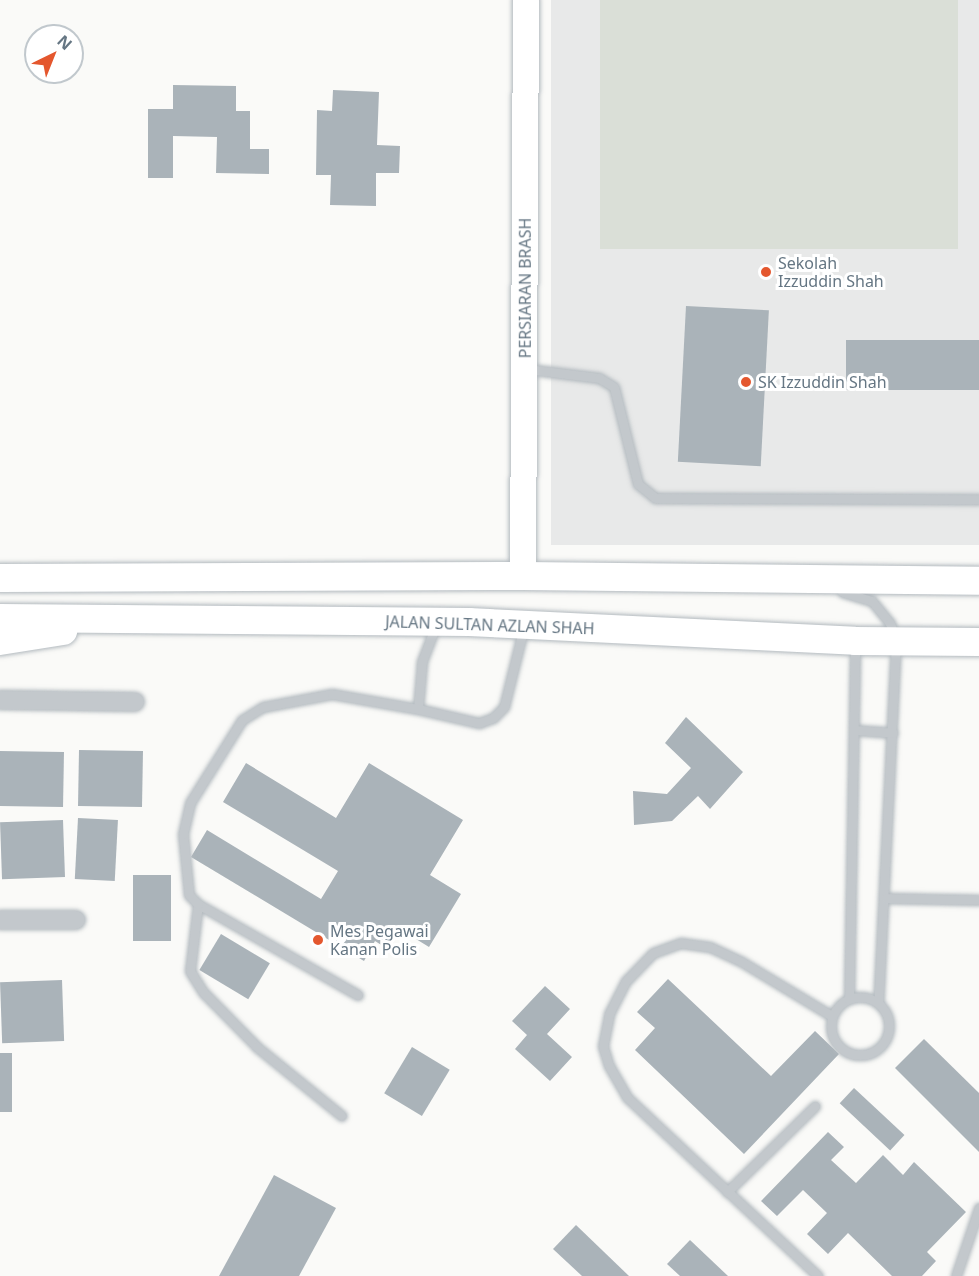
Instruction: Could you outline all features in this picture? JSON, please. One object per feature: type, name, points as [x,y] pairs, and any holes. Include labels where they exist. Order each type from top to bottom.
[{"type":"main road","points":[[0,578],[523,576],[979,581]]},
{"type":"main road","points":[[0,602],[66,602],[86,618]]},
{"type":"main road","name":"JALAN SULTAN AZLAN SHAH","points":[[0,618],[437,622],[855,641],[979,642]]},
{"type":"main road","points":[[0,641],[118,619]]},
{"type":"street","name":"PERSIARAN BRASH","points":[[523,576],[526,0]]},
{"type":"street","points":[[0,699],[135,702]]},
{"type":"street","points":[[0,920],[76,920]]},
{"type":"lane","points":[[524,369],[599,378],[614,387],[638,484],[655,498],[979,499]]},
{"type":"lane","points":[[758,579],[769,587],[849,593],[872,601],[890,623],[896,641],[886,898],[878,1004]]},
{"type":"lane","points":[[418,709],[422,662],[437,622]]},
{"type":"lane","points":[[358,994],[198,904],[189,895],[185,879],[183,834],[190,803],[242,720],[263,707],[332,694],[418,709],[479,723],[493,718],[504,707],[524,625]]},
{"type":"lane","points":[[849,999],[855,641]]},
{"type":"lane","points":[[854,730],[892,733]]},
{"type":"lane","points":[[886,898],[979,900]]},
{"type":"lane","points":[[198,904],[190,971],[204,993],[257,1047],[342,1116]]},
{"type":"lane","points":[[818,1276],[627,1097],[609,1066],[603,1046],[609,1014],[626,981],[653,953],[681,943],[710,947],[832,1016]]},
{"type":"lane","points":[[864,998],[878,1004],[888,1019],[888,1037],[876,1051],[858,1056],[842,1049],[831,1034],[832,1016],[849,999],[864,998]]},
{"type":"lane","points":[[727,1192],[815,1106]]},
{"type":"lane","points":[[956,1276],[979,1208]]},
{"type":"shaded area","name":"Sekolah Izzuddin Shah","points":[[551,0],[979,0],[979,545],[551,545]]},
{"type":"shaded area","points":[[600,0],[958,0],[958,249],[600,249]]},
{"type":"building","points":[[173,85],[236,86],[236,111],[250,111],[250,149],[269,149],[269,174],[216,173],[217,137],[173,136],[173,178],[148,178],[148,109],[173,109]]},
{"type":"building","points":[[333,90],[379,92],[377,145],[400,146],[399,173],[376,173],[376,206],[330,205],[331,175],[316,175],[317,110],[332,111]]},
{"type":"building","points":[[686,306],[769,310],[761,466],[678,462]]},
{"type":"building","points":[[846,340],[979,340],[979,390],[846,390]]},
{"type":"building","points":[[686,717],[743,772],[710,809],[698,796],[672,821],[634,825],[633,791],[667,794],[691,768],[665,743]]},
{"type":"building","points":[[79,750],[143,751],[142,807],[78,806]]},
{"type":"building","points":[[0,751],[64,752],[63,807],[0,806]]},
{"type":"building","points":[[246,763],[336,818],[369,763],[463,820],[430,875],[461,894],[429,947],[398,928],[386,948],[375,941],[364,961],[191,857],[207,830],[321,899],[338,871],[223,802]]},
{"type":"building","points":[[78,818],[118,820],[115,881],[75,879]]},
{"type":"building","points":[[63,820],[65,877],[2,879],[0,822]]},
{"type":"building","points":[[133,875],[171,875],[171,941],[133,941]]},
{"type":"building","points":[[221,934],[270,963],[248,999],[199,970]]},
{"type":"building","points":[[668,979],[771,1076],[815,1031],[839,1054],[744,1154],[635,1050],[655,1028],[637,1012]]},
{"type":"building","points":[[62,980],[64,1041],[2,1043],[0,982]]},
{"type":"building","points":[[545,986],[570,1009],[547,1034],[572,1057],[550,1081],[515,1049],[527,1035],[512,1021]]},
{"type":"building","points":[[924,1039],[979,1093],[979,1152],[895,1068]]},
{"type":"building","points":[[412,1047],[450,1070],[422,1116],[384,1093]]},
{"type":"building","points":[[0,1053],[12,1053],[12,1112],[0,1112]]},
{"type":"building","points":[[854,1088],[904,1135],[890,1150],[840,1103]]},
{"type":"building","points":[[828,1132],[844,1147],[831,1160],[856,1183],[883,1155],[903,1175],[914,1162],[966,1212],[927,1252],[936,1261],[922,1276],[892,1276],[848,1233],[828,1254],[807,1234],[827,1213],[803,1190],[777,1216],[761,1201]]},
{"type":"building","points":[[274,1175],[336,1208],[299,1276],[219,1276]]},
{"type":"building","points":[[576,1225],[629,1276],[582,1276],[553,1249]]},
{"type":"building","points":[[690,1240],[728,1276],[680,1276],[667,1264]]},
{"type":"place","name":"Sekolah Izzuddin Shah","points":[[766,272]]},
{"type":"place","name":"SK Izzuddin Shah","points":[[746,382]]},
{"type":"place","name":"Mes Pegawai Kanan Polis","points":[[318,940]]}]
